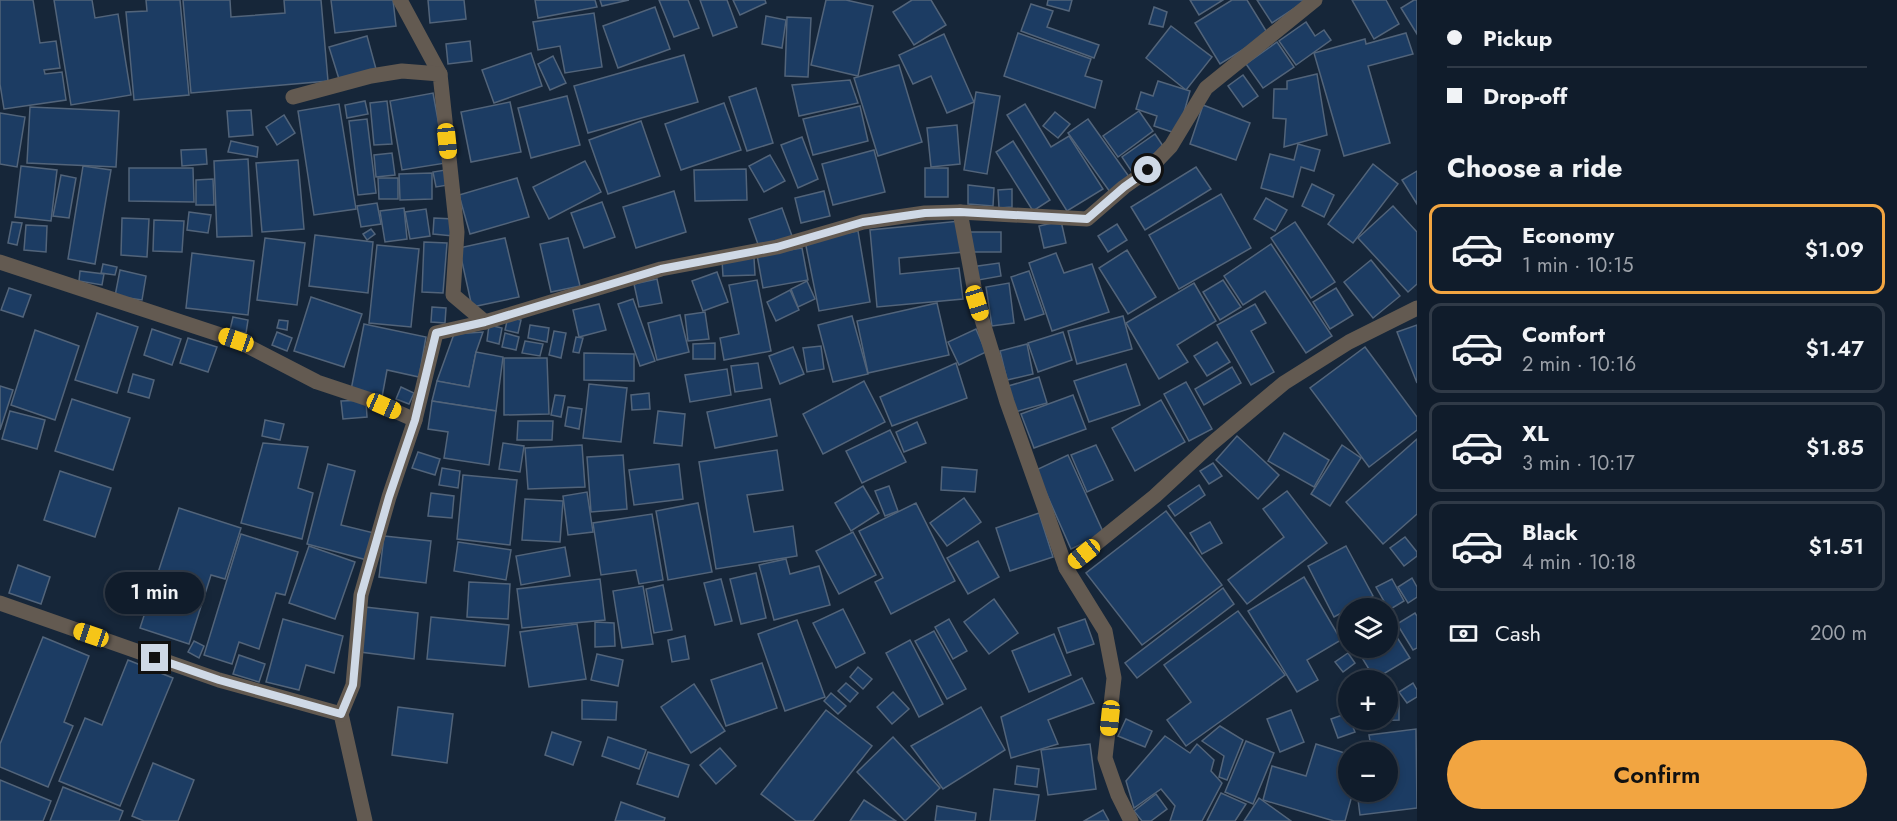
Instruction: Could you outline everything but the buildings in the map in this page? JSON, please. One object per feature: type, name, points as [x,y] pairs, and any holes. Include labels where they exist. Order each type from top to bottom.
[{"type":"street","points":[[400,0],[440,74],[457,231],[453,295],[485,322]]},
{"type":"street","points":[[365,821],[341,714],[353,685],[361,595],[389,497],[415,420],[436,333],[485,322],[661,269],[777,247],[863,222],[925,213],[960,212],[1087,219],[1148,170],[1171,146],[1206,88],[1315,0]]},
{"type":"street","points":[[293,97],[402,70],[440,74]]},
{"type":"street","points":[[960,212],[977,303],[1007,402],[1066,568],[1105,632],[1114,678],[1106,758],[1118,795],[1131,821]]},
{"type":"street","points":[[0,261],[236,340],[317,382],[368,399],[415,420]]},
{"type":"street","points":[[1066,568],[1155,496],[1210,445],[1284,383],[1349,342],[1417,309]]},
{"type":"street","points":[[0,603],[219,680],[341,714]]},
{"type":"route","points":[[155,658],[219,680],[341,714],[353,685],[361,595],[389,497],[415,420],[436,333],[485,322],[661,269],[777,247],[863,222],[925,213],[960,212],[1087,219],[1148,170]]}]
